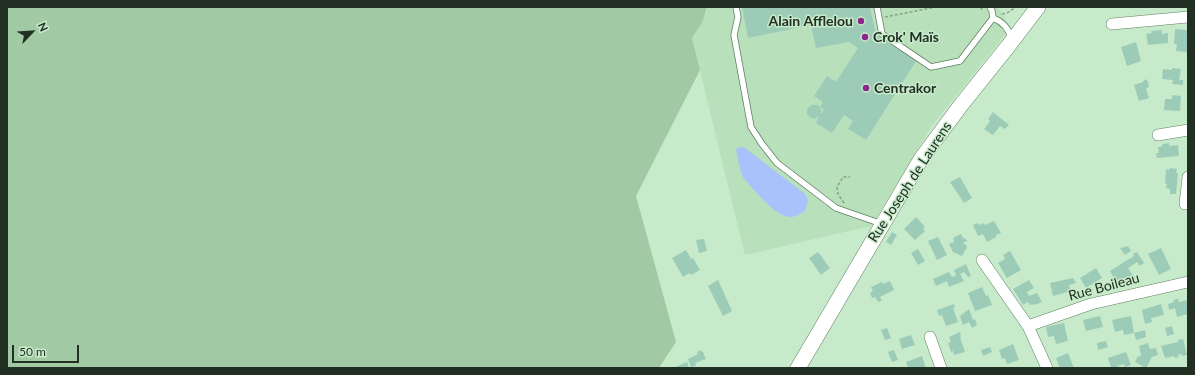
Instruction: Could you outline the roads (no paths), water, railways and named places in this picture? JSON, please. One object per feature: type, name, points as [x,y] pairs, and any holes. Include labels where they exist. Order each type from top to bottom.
[{"type":"main road","name":"Rue Joseph de Laurens","points":[[798,368],[882,224],[935,139],[1010,45],[1038,7]]},
{"type":"street","points":[[1112,24],[1188,17]]},
{"type":"street","points":[[1158,135],[1188,130]]},
{"type":"street","points":[[1185,204],[1188,177]]},
{"type":"street","points":[[982,260],[1028,326],[1047,368]]},
{"type":"street","name":"Rue Boileau","points":[[1028,326],[1091,304],[1188,282]]},
{"type":"street","points":[[930,337],[941,368]]},
{"type":"lane","points":[[736,7],[738,18],[734,35],[751,127],[762,144],[777,163],[836,208],[882,224]]},
{"type":"lane","points":[[877,7],[882,34],[931,67],[960,61],[993,16]]},
{"type":"lane","points":[[990,7],[993,16],[1002,22],[1009,32],[1011,39],[1010,45]]},
{"type":"water","points":[[737,148],[745,148],[805,194],[808,200],[805,211],[790,217],[784,216],[771,208],[765,202],[744,179],[741,173],[736,150]]},
{"type":"place","name":"Alain Afflelou","points":[[861,21]]},
{"type":"place","name":"Crok' Maïs","points":[[865,37]]},
{"type":"place","name":"Centrakor","points":[[866,88]]}]
